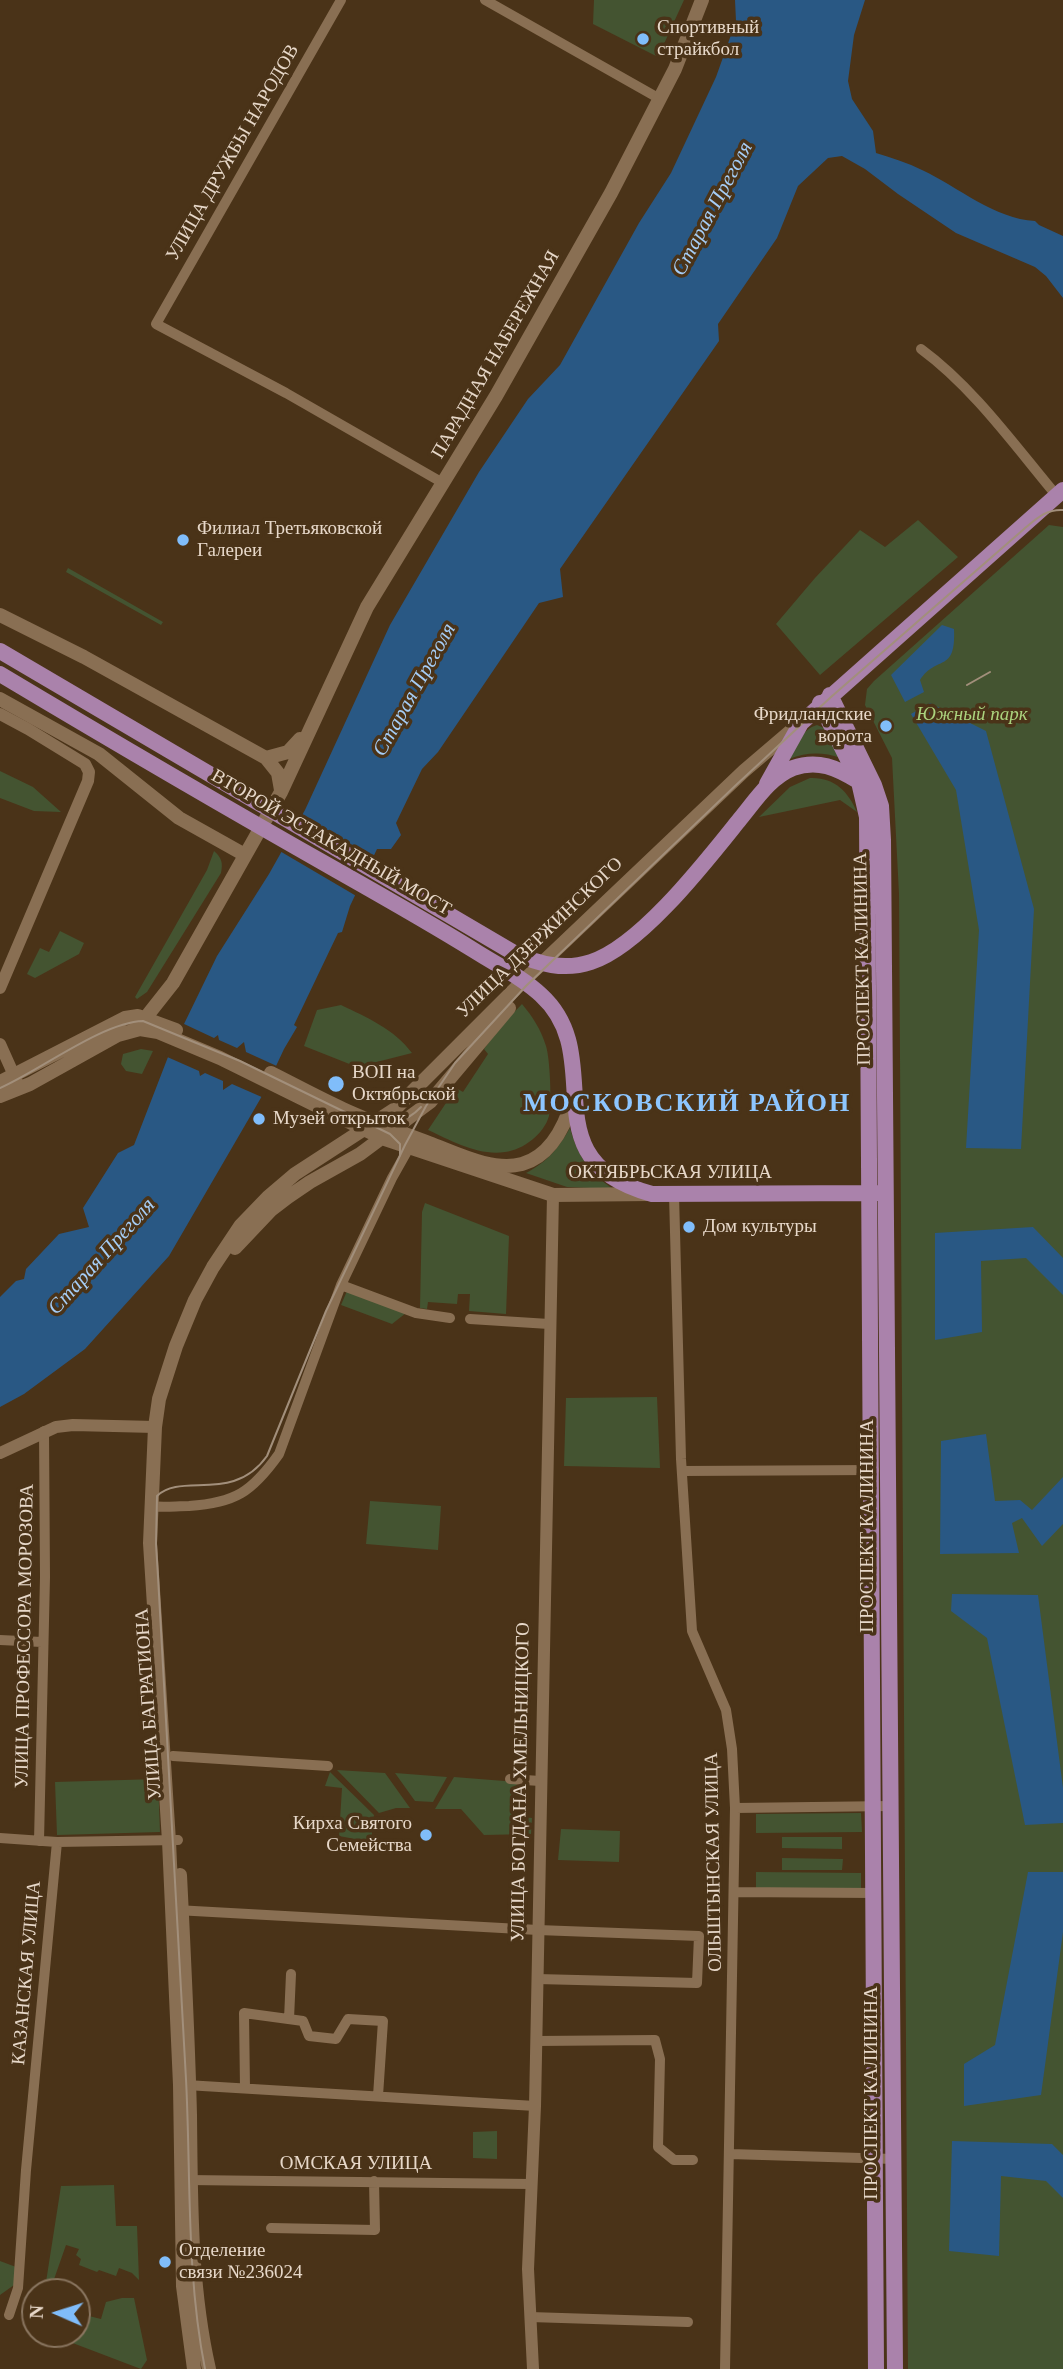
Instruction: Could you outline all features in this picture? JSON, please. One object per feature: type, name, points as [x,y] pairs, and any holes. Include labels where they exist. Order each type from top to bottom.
[{"type":"main road","name":"ПАРАДНАЯ НАБЕРЕЖНАЯ","points":[[312,724],[367,607],[496,396],[611,193],[675,68],[702,0]]},
{"type":"main road","name":"УЛИЦА ДЗЕРЖИНСКОГО","points":[[369,1126],[395,1109],[520,984],[733,782],[1061,494]]},
{"type":"main road","points":[[0,615],[84,657],[266,758],[278,773],[281,792]]},
{"type":"main road","name":"ВТОРОЙ ЭСТАКАДНЫЙ МОСТ","points":[[0,651],[514,953],[548,965],[569,966],[604,957],[653,921],[765,789]]},
{"type":"main road","name":"ВТОРОЙ ЭСТАКАДНЫЙ МОСТ","points":[[0,674],[412,913],[531,986],[557,1014],[566,1031],[571,1050],[573,1099],[579,1131],[596,1165],[620,1183],[652,1194]]},
{"type":"main road","points":[[0,699],[99,754],[185,822],[245,855]]},
{"type":"main road","name":"ПРОСПЕКТ КАЛИНИНА","points":[[825,699],[859,782],[867,817],[876,2369]]},
{"type":"main road","name":"ПРОСПЕКТ КАЛИНИНА","points":[[825,699],[874,785],[881,806],[885,900],[895,2369]]},
{"type":"main road","points":[[765,789],[800,723]]},
{"type":"main road","points":[[266,758],[288,752],[312,724]]},
{"type":"main road","points":[[143,1023],[173,983],[281,792],[312,724]]},
{"type":"main road","points":[[765,789],[792,768],[807,764],[824,764],[839,769],[869,789],[881,806]]},
{"type":"main road","name":"УЛИЦА ДЗЕРЖИНСКОГО","points":[[392,1133],[430,1102],[519,996],[734,792],[733,782]]},
{"type":"main road","name":"ОКТЯБРЬСКАЯ УЛИЦА","points":[[0,1096],[11,1082],[143,1023],[269,1077],[369,1126],[392,1133],[410,1146],[478,1172],[553,1195],[887,1193]]},
{"type":"main road","name":"ВТОРОЙ ЭСТАКАДНЫЙ МОСТ","points":[[392,1133],[482,1162],[506,1166],[523,1164],[553,1143],[568,1118],[573,1099]]},
{"type":"main road","name":"УЛИЦА БАГРАТИОНА","points":[[174,1840],[151,1553],[159,1399],[182,1331],[213,1267],[241,1226],[268,1197],[295,1174],[369,1126]]},
{"type":"main road","name":"УЛИЦА БАГРАТИОНА","points":[[158,1427],[189,1335],[217,1278],[237,1246],[271,1210],[288,1197],[392,1133]]},
{"type":"main road","name":"УЛИЦА БАГРАТИОНА","points":[[154,1506],[173,1756],[185,2085],[184,2305],[194,2369]]},
{"type":"main road","name":"УЛИЦА БАГРАТИОНА","points":[[185,2180],[200,2331],[209,2369]]},
{"type":"street","name":"УЛИЦА ДРУЖБЫ НАРОДОВ","points":[[341,0],[156,324],[286,393],[443,483]]},
{"type":"street","points":[[485,0],[660,99]]},
{"type":"street","points":[[920,349],[939,362],[1061,494]]},
{"type":"street","points":[[0,714],[85,764],[89,772],[88,781],[0,988]]},
{"type":"street","points":[[0,1044],[11,1082]]},
{"type":"street","points":[[154,1506],[217,1504],[232,1500],[271,1465],[279,1454],[341,1285],[410,1146]]},
{"type":"street","name":"ОЛЬШТЫНСКАЯ УЛИЦА","points":[[674,1194],[682,1472],[692,1631],[726,1710],[732,1749],[735,1808],[725,2369]]},
{"type":"street","name":"УЛИЦА БОГДАНА ХМЕЛЬНИЦКОГО","points":[[533,2369],[528,2269],[535,2106],[553,1195]]},
{"type":"street","points":[[341,1285],[416,1313],[450,1318]]},
{"type":"street","points":[[470,1319],[549,1324]]},
{"type":"street","points":[[0,1453],[44,1432],[73,1425],[158,1427]]},
{"type":"street","name":"УЛИЦА ПРОФЕССОРА МОРОЗОВА","points":[[39,1841],[46,1564],[44,1432]]},
{"type":"street","points":[[682,1472],[888,1469]]},
{"type":"street","points":[[0,1640],[42,1642]]},
{"type":"street","points":[[173,1756],[328,1766]]},
{"type":"street","points":[[510,1779],[540,1781]]},
{"type":"street","points":[[735,1808],[891,1806]]},
{"type":"street","points":[[0,1838],[57,1842],[174,1840]]},
{"type":"street","name":"КАЗАНСКАЯ УЛИЦА","points":[[9,2315],[18,2288],[26,2170],[57,1842]]},
{"type":"street","points":[[735,1892],[874,1894]]},
{"type":"street","points":[[177,1910],[699,1936],[697,1983],[537,1979]]},
{"type":"street","points":[[289,2019],[291,1974]]},
{"type":"street","points":[[245,2088],[244,2013],[303,2021],[309,2036],[336,2039],[348,2019],[383,2021],[378,2096]]},
{"type":"street","points":[[536,2041],[655,2040],[660,2059],[659,2147],[674,2160],[693,2160]]},
{"type":"street","points":[[185,2085],[535,2106]]},
{"type":"street","points":[[730,2154],[894,2159]]},
{"type":"street","name":"ОМСКАЯ УЛИЦА","points":[[185,2180],[531,2184]]},
{"type":"street","points":[[271,2228],[375,2230],[374,2181]]},
{"type":"street","points":[[530,2316],[688,2322]]},
{"type":"green space","name":"Спортивный страйкбол","points":[[594,0],[684,0],[658,57],[593,24]]},
{"type":"green space","points":[[918,520],[958,557],[820,675],[776,624],[860,530],[885,547]]},
{"type":"green space","name":"Южный парк","points":[[1049,525],[1063,527],[1063,2369],[908,2369],[899,894],[892,758],[865,705],[867,689],[874,681]]},
{"type":"green space","points":[[68,568],[163,622],[161,625],[66,572]]},
{"type":"green space","points":[[817,725],[824,728],[841,758],[815,754],[789,759],[803,734]]},
{"type":"green space","points":[[0,771],[33,787],[61,812],[34,811],[0,798]]},
{"type":"green space","points":[[810,778],[826,780],[839,787],[857,812],[840,800],[759,817],[790,787]]},
{"type":"green space","points":[[214,851],[221,861],[221,873],[147,992],[137,999],[135,997],[207,870]]},
{"type":"green space","points":[[60,931],[84,943],[79,954],[35,978],[27,974],[40,948],[49,952]]},
{"type":"green space","points":[[522,1004],[539,1029],[547,1052],[550,1110],[543,1129],[519,1148],[495,1153],[465,1147],[428,1130],[456,1088],[463,1092],[488,1054],[484,1049]]},
{"type":"green space","points":[[341,1005],[389,1031],[412,1053],[357,1067],[304,1046],[317,1010]]},
{"type":"green space","points":[[141,1049],[153,1051],[142,1074],[126,1071],[121,1064],[123,1054]]},
{"type":"green space","points":[[570,1128],[586,1163],[613,1189],[567,1187],[526,1173],[551,1154]]},
{"type":"green space","points":[[425,1203],[509,1236],[506,1314],[469,1311],[470,1294],[458,1294],[457,1304],[428,1302],[427,1309],[420,1308],[422,1212]]},
{"type":"green space","points":[[347,1291],[406,1313],[392,1324],[341,1305]]},
{"type":"green space","points":[[657,1397],[660,1468],[564,1466],[566,1398]]},
{"type":"green space","points":[[370,1501],[441,1506],[438,1550],[366,1544]]},
{"type":"green space","points":[[337,1770],[385,1773],[410,1808],[396,1808],[379,1813]]},
{"type":"green space","points":[[330,1772],[374,1815],[371,1842],[339,1836],[342,1788],[325,1786]]},
{"type":"green space","points":[[395,1773],[447,1777],[433,1802],[415,1801]]},
{"type":"green space","points":[[454,1777],[517,1782],[514,1816],[532,1818],[531,1834],[484,1835],[461,1809],[435,1809]]},
{"type":"green space","points":[[158,1779],[160,1832],[57,1835],[55,1782]]},
{"type":"green space","points":[[861,1813],[862,1832],[756,1833],[756,1814]]},
{"type":"green space","points":[[561,1829],[620,1831],[619,1862],[558,1860]]},
{"type":"green space","points":[[782,1837],[842,1837],[842,1849],[782,1848]]},
{"type":"green space","points":[[782,1858],[843,1859],[842,1870],[782,1870]]},
{"type":"green space","points":[[756,1872],[861,1873],[861,1891],[756,1890]]},
{"type":"green space","points":[[497,2131],[497,2159],[473,2158],[473,2132]]},
{"type":"green space","points":[[114,2185],[116,2226],[137,2226],[139,2280],[132,2273],[119,2268],[116,2276],[79,2265],[81,2259],[76,2255],[79,2249],[66,2245],[54,2278],[47,2278],[61,2186]]},
{"type":"green space","points":[[0,2261],[16,2267],[14,2285],[0,2295]]},
{"type":"green space","points":[[134,2298],[147,2360],[141,2369],[86,2348],[91,2348],[91,2316],[101,2319],[106,2302]]},
{"type":"water","name":"Старая Преголя","points":[[735,0],[865,0],[854,35],[848,81],[852,99],[873,131],[876,153],[922,170],[1006,215],[1035,221],[1063,236],[1063,298],[1046,276],[1035,267],[956,233],[865,169],[842,156],[828,158],[798,186],[777,238],[718,324],[719,341],[560,569],[563,597],[539,603],[438,752],[422,769],[396,823],[401,835],[391,849],[377,849],[350,906],[342,932],[338,933],[294,1025],[297,1027],[262,1096],[169,1256],[85,1349],[24,1394],[0,1407],[0,1297],[16,1281],[24,1279],[26,1269],[59,1234],[89,1227],[83,1208],[118,1153],[134,1145],[168,1057],[217,956],[269,874],[305,810],[390,625],[479,472],[528,399],[560,365],[639,223],[671,173],[716,77],[736,21]]},
{"type":"water","points":[[942,625],[954,629],[952,652],[949,658],[926,672],[920,680],[924,692],[905,702],[891,675]]},
{"type":"water","points":[[930,703],[986,731],[1034,909],[1021,1149],[966,1148],[979,930],[956,790],[911,714]]},
{"type":"water","points":[[1033,1227],[1063,1258],[1063,1295],[1026,1258],[981,1261],[982,1332],[935,1340],[935,1233]]},
{"type":"water","points":[[986,1434],[995,1501],[1020,1500],[1032,1510],[1063,1477],[1063,1524],[1042,1546],[1022,1518],[1012,1523],[1019,1553],[940,1554],[941,1441]]},
{"type":"water","points":[[952,1594],[1038,1595],[1063,1788],[1063,1823],[1025,1825],[987,1638],[951,1611]]},
{"type":"water","points":[[1028,1872],[1063,1872],[1063,1932],[1041,2095],[964,2106],[964,2064],[995,2045]]},
{"type":"water","points":[[952,2141],[1052,2144],[1063,2155],[1063,2198],[1046,2181],[1001,2176],[999,2256],[949,2251]]},
{"type":"pier","points":[[299,813],[376,859],[358,897],[278,850]]},
{"type":"pier","points":[[182,1023],[214,1038],[218,1035],[219,1040],[237,1048],[244,1042],[246,1052],[279,1067],[264,1098],[232,1084],[223,1090],[223,1081],[205,1073],[200,1076],[199,1071],[165,1056]]},
{"type":"tram line","points":[[205,2369],[192,2261],[186,2079],[156,1544],[157,1496],[180,1486],[209,1485],[239,1479],[254,1471],[267,1456],[326,1311],[405,1145],[426,1106],[455,1063],[526,986],[831,697],[1033,522],[1046,513],[1063,510]]},
{"type":"tram line","points":[[967,685],[990,672]]},
{"type":"tram line","points":[[0,1088],[90,1038],[127,1023],[143,1021],[240,1061],[390,1134],[400,1144],[400,1156]]},
{"type":"tram line","points":[[367,1123],[396,1122],[409,1117],[421,1107]]},
{"type":"place","name":"Спортивный страйкбол","points":[[643,39]]},
{"type":"place","name":"Филиал Третьяковской Галереи","points":[[183,540]]},
{"type":"place","name":"Фридландские ворота","points":[[886,726]]},
{"type":"place","name":"ВОП на Октябрьской","points":[[336,1084]]},
{"type":"place","name":"Музей открыток","points":[[259,1119]]},
{"type":"place","name":"Дом культуры","points":[[689,1227]]},
{"type":"place","name":"Кирха Святого Семейства","points":[[426,1835]]},
{"type":"place","name":"Отделение связи №236024","points":[[165,2262]]},
{"type":"district","name":"МОСКОВСКИЙ РАЙОН","points":[[687,1104]]}]
